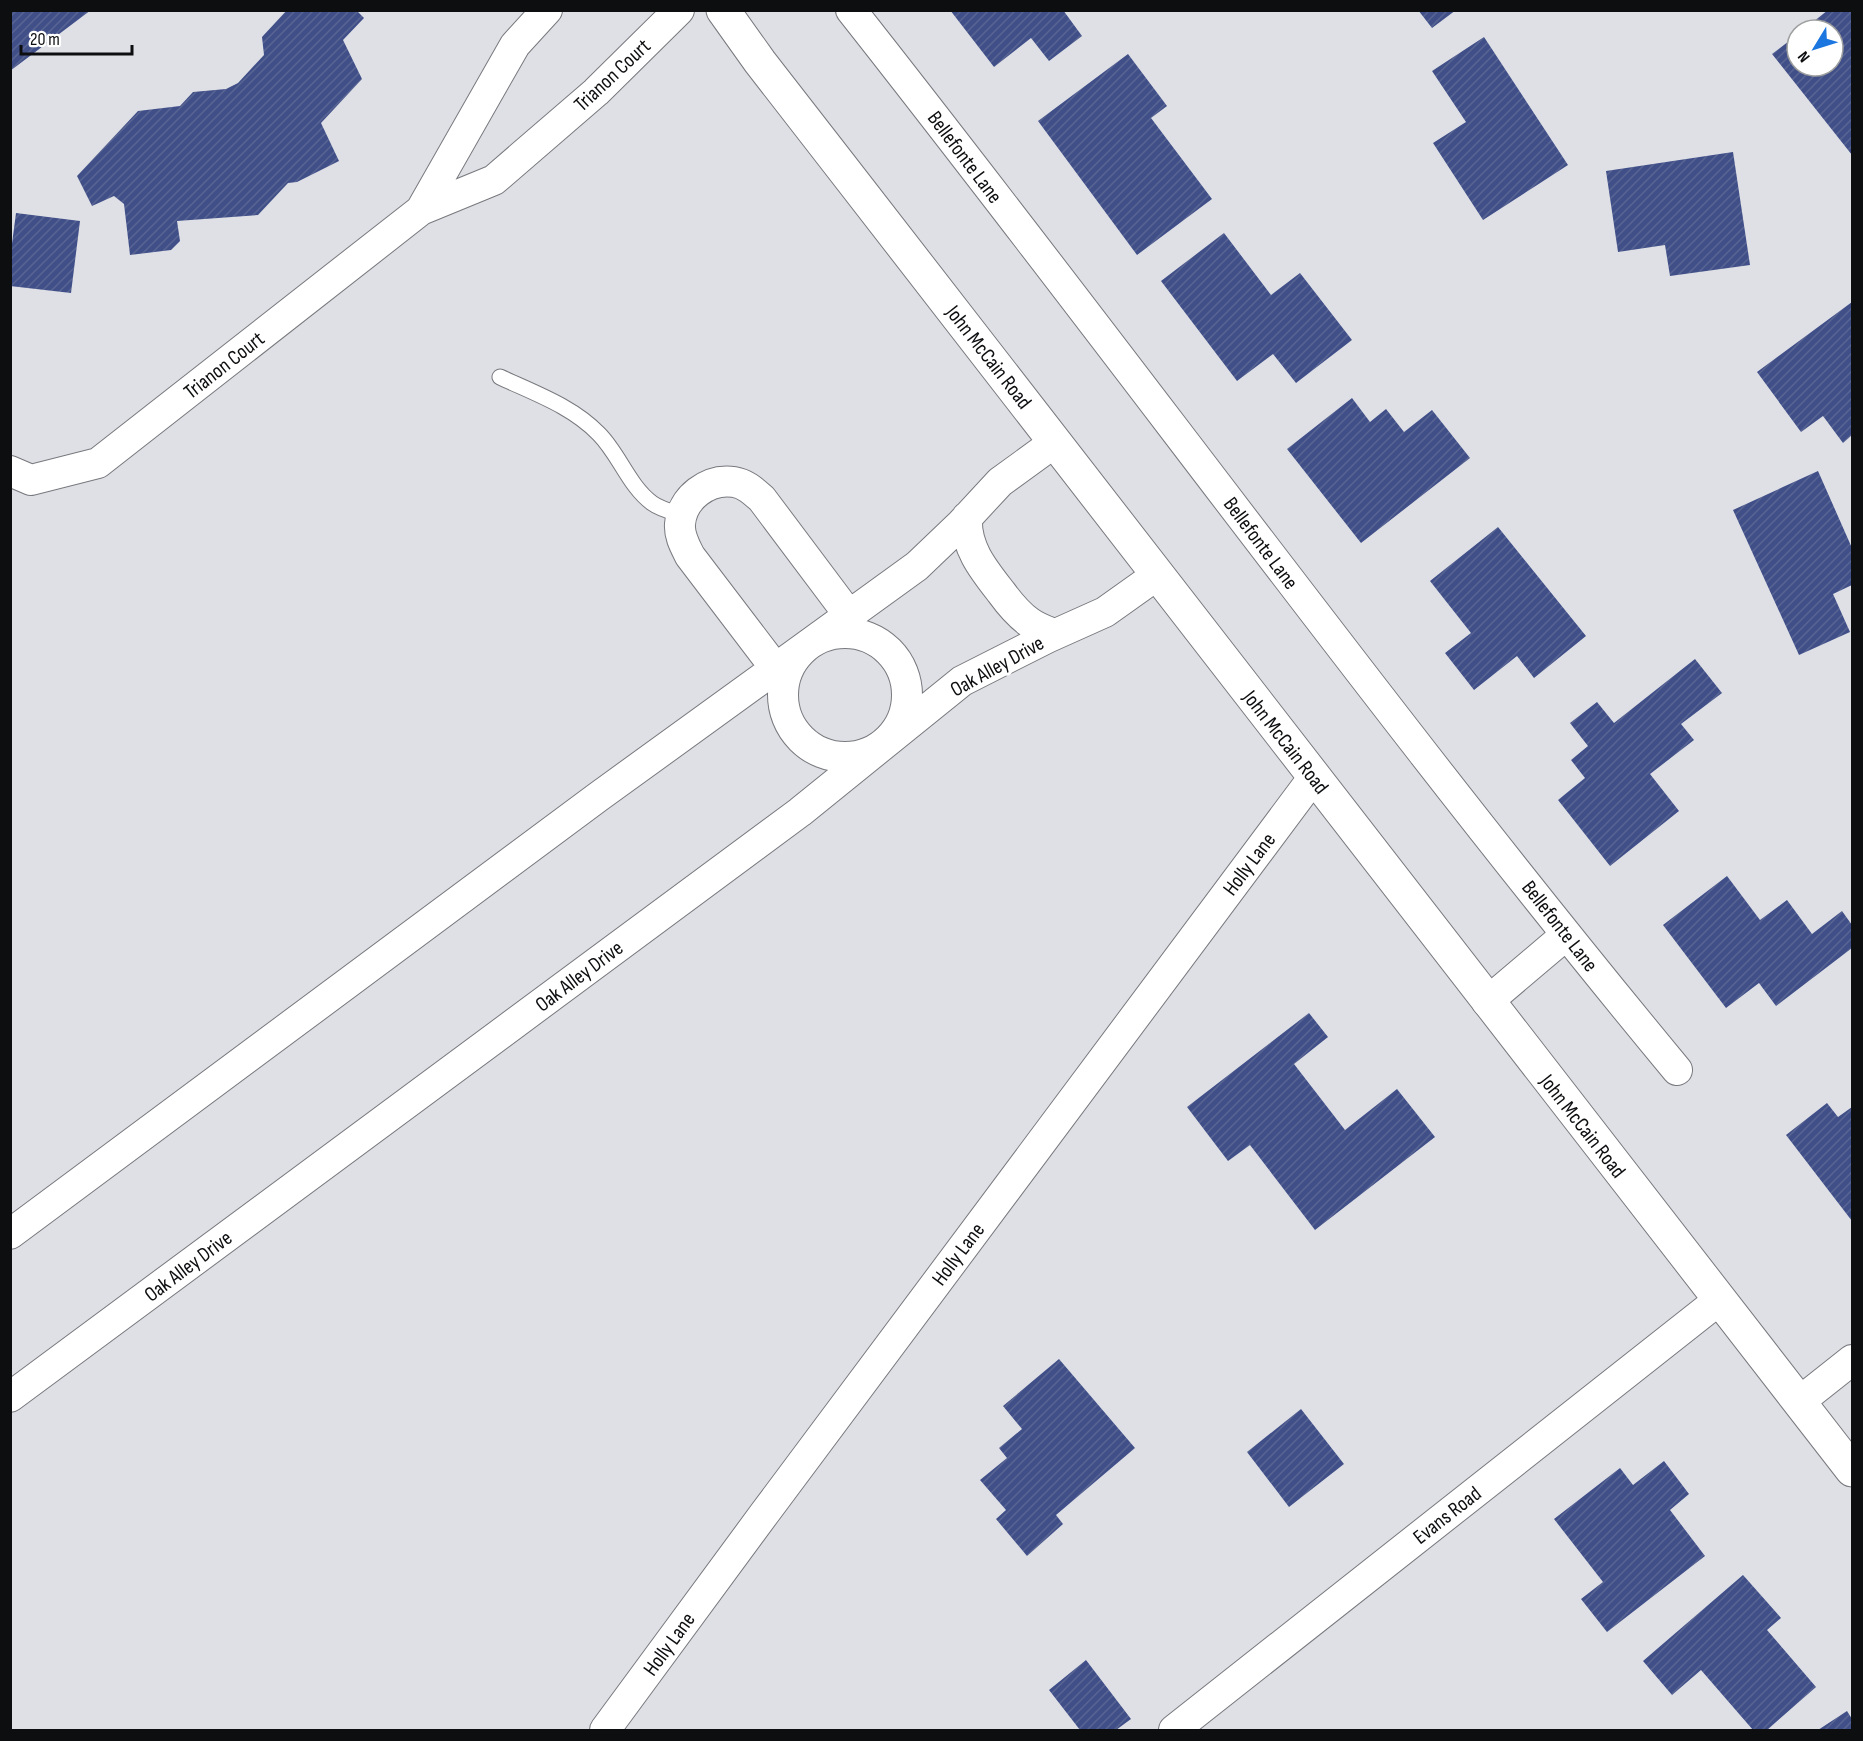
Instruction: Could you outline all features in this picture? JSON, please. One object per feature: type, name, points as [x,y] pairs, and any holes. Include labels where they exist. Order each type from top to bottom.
[{"type":"main road","name":"John McCain Road","points":[[723,10],[760,62],[1313,778],[1852,1470]]},
{"type":"street","name":"Trianon Court","points":[[421,210],[515,45],[547,10]]},
{"type":"street","name":"Trianon Court","points":[[10,471],[31,480],[98,463],[421,210],[494,180],[596,92],[679,10]]},
{"type":"street","name":"Bellefonte Lane","points":[[851,10],[1310,607],[1566,935],[1677,1070]]},
{"type":"street","points":[[10,1234],[598,796],[917,566],[968,517],[1000,482],[1055,442]]},
{"type":"street","points":[[776,669],[690,556],[683,542],[680,526],[682,515],[691,497],[704,487],[719,482],[735,482],[750,488],[762,499],[849,615]]},
{"type":"street","points":[[968,517],[966,528],[977,560],[1014,608],[1029,622],[1054,634]]},
{"type":"street","name":"Oak Alley Drive","points":[[10,1397],[801,812],[962,681],[1054,634],[1106,612],[1157,575]]},
{"type":"street","points":[[844,633],[864,636],[882,645],[897,660],[905,678],[908,698],[903,717],[893,735],[878,749],[858,756],[838,757],[818,751],[801,739],[789,722],[783,702],[784,681],[793,662],[806,646],[824,636],[844,633]]},
{"type":"street","name":"Holly Lane","points":[[605,1731],[1313,778]]},
{"type":"street","points":[[1487,1002],[1566,935]]},
{"type":"street","name":"Evans Road","points":[[1174,1731],[1719,1300]]},
{"type":"street","points":[[1799,1402],[1852,1360]]},
{"type":"lane","points":[[500,377],[563,407],[584,420],[601,435],[638,489],[653,504],[682,515]]},
{"type":"building","points":[[10,10],[91,10],[10,71]]},
{"type":"building","points":[[287,10],[356,10],[364,18],[343,40],[362,79],[321,123],[339,161],[297,182],[288,183],[258,215],[177,221],[180,241],[171,250],[130,255],[124,204],[114,196],[92,206],[77,176],[138,111],[180,106],[193,92],[226,89],[238,83],[264,55],[262,37]]},
{"type":"building","points":[[950,10],[1063,10],[1082,36],[1049,61],[1031,38],[994,67]]},
{"type":"building","points":[[1418,10],[1456,10],[1432,28]]},
{"type":"building","points":[[1828,10],[1852,10],[1852,155],[1791,78],[1845,78],[1845,18],[1818,18]]},
{"type":"building","points":[[1484,37],[1568,165],[1483,220],[1433,143],[1466,122],[1432,71]]},
{"type":"building","points":[[1785,44],[1785,70],[1772,54]]},
{"type":"building","points":[[1128,54],[1167,106],[1151,118],[1212,199],[1137,255],[1038,121]]},
{"type":"building","points":[[1733,152],[1750,265],[1670,276],[1665,245],[1618,252],[1606,171]]},
{"type":"building","points":[[16,213],[80,221],[71,293],[10,286],[10,259]]},
{"type":"building","points":[[1224,233],[1271,295],[1300,273],[1352,340],[1296,383],[1273,354],[1237,381],[1161,281]]},
{"type":"building","points":[[1852,302],[1852,435],[1843,443],[1823,416],[1801,432],[1757,372]]},
{"type":"building","points":[[1352,398],[1370,422],[1386,409],[1404,432],[1432,410],[1470,458],[1361,543],[1287,449]]},
{"type":"building","points":[[1818,471],[1852,548],[1852,585],[1833,594],[1850,632],[1799,655],[1733,510]]},
{"type":"building","points":[[1498,527],[1586,636],[1534,678],[1517,656],[1474,690],[1445,653],[1471,633],[1430,581]]},
{"type":"building","points":[[1695,659],[1722,693],[1681,724],[1694,740],[1650,774],[1679,811],[1610,866],[1558,800],[1585,778],[1571,760],[1588,746],[1570,723],[1597,702],[1614,723]]},
{"type":"building","points":[[1727,876],[1760,920],[1787,900],[1812,934],[1842,911],[1852,925],[1852,948],[1776,1006],[1759,983],[1726,1008],[1663,925]]},
{"type":"building","points":[[1309,1013],[1328,1037],[1294,1064],[1345,1130],[1397,1089],[1435,1137],[1315,1230],[1250,1145],[1228,1161],[1187,1107]]},
{"type":"building","points":[[1827,1103],[1838,1117],[1852,1107],[1852,1221],[1786,1135]]},
{"type":"building","points":[[1059,1359],[1135,1448],[1056,1515],[1063,1524],[1027,1556],[996,1519],[1006,1510],[980,1480],[1007,1458],[999,1448],[1022,1429],[1003,1406]]},
{"type":"building","points":[[1301,1409],[1344,1464],[1289,1507],[1247,1452]]},
{"type":"building","points":[[1664,1461],[1689,1494],[1670,1510],[1705,1556],[1607,1632],[1581,1599],[1603,1582],[1554,1519],[1620,1468],[1633,1485]]},
{"type":"building","points":[[1743,1575],[1781,1618],[1767,1630],[1816,1687],[1767,1730],[1753,1730],[1701,1670],[1672,1695],[1643,1661]]},
{"type":"building","points":[[1086,1660],[1131,1719],[1116,1730],[1080,1730],[1049,1690]]},
{"type":"building","points":[[1847,1711],[1852,1719],[1852,1730],[1818,1730]]}]
